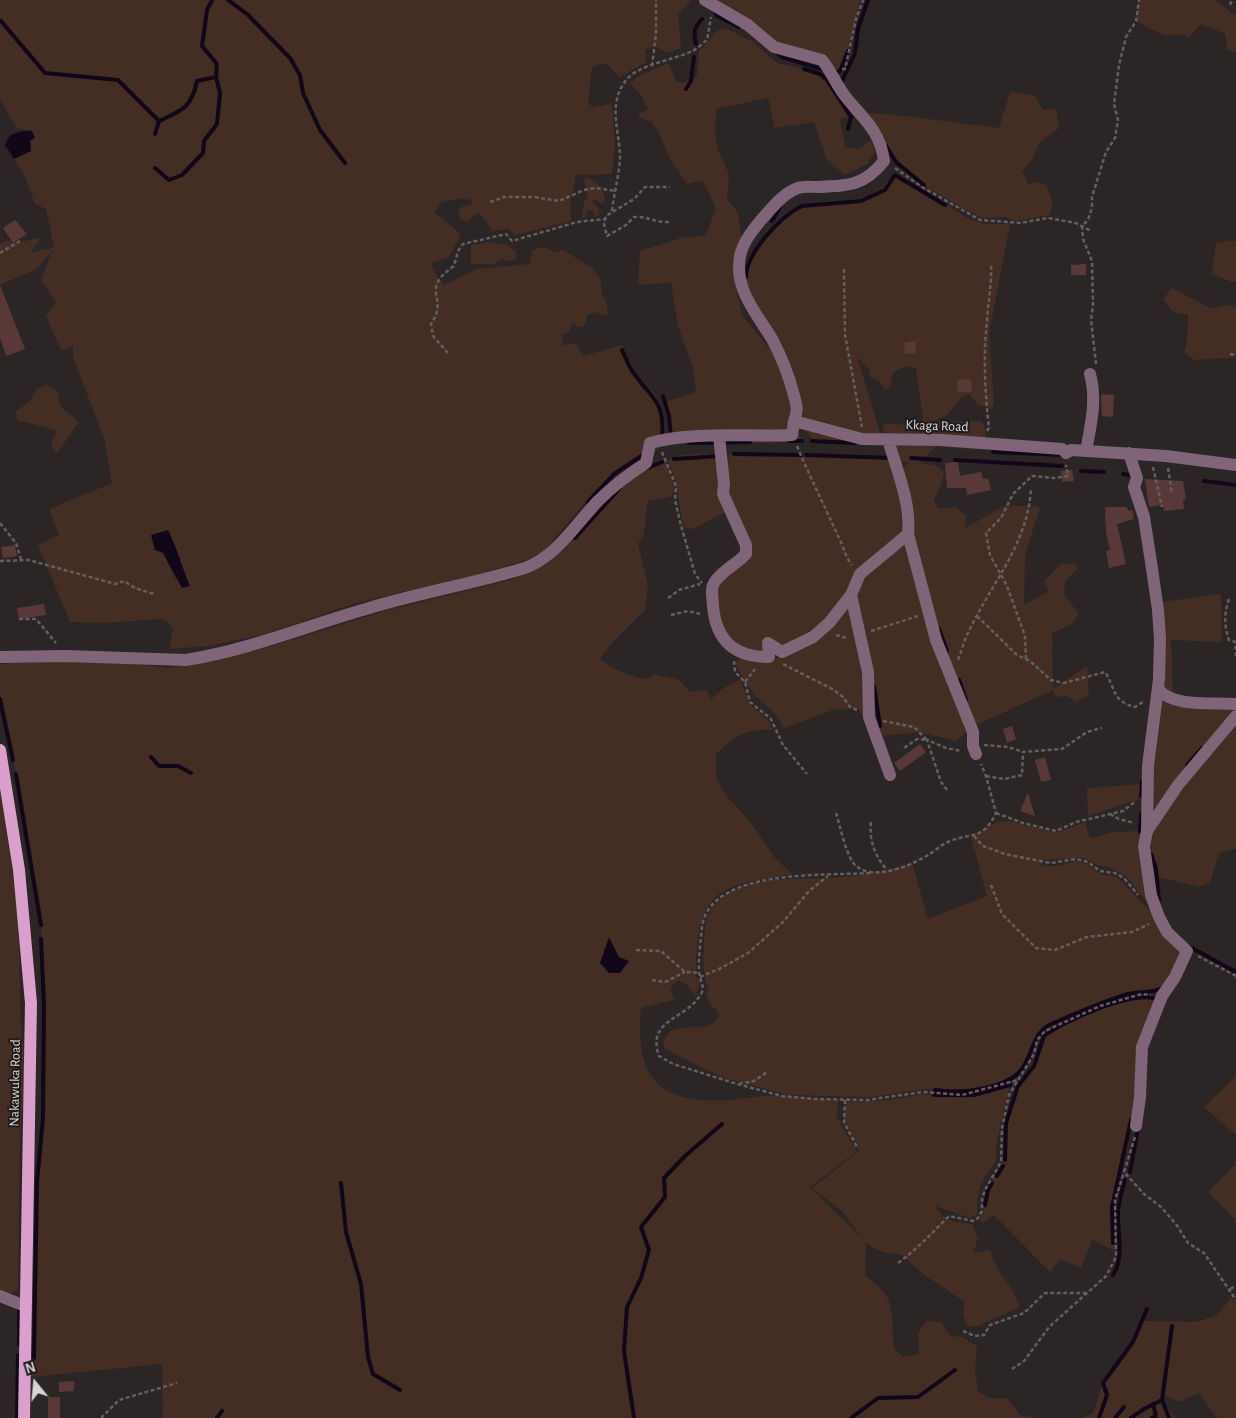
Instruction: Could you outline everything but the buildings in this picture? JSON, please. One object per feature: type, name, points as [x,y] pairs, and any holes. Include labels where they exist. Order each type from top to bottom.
[{"type":"main road","name":"Nakawuka Road","points":[[0,750],[19,870],[31,1003],[24,1418]]},
{"type":"street","points":[[0,657],[66,656],[186,660],[260,644],[366,608],[475,582],[533,565],[553,551],[609,490],[646,463],[653,442],[720,436],[792,435],[798,411],[790,380],[772,339],[744,294],[740,283],[740,256],[745,241],[771,208],[788,192],[808,187],[853,184],[873,175],[884,161],[883,147],[871,125],[844,94],[822,60],[774,47],[748,24],[709,3]]},
{"type":"street","points":[[1086,451],[1092,418],[1094,386],[1090,374]]},
{"type":"street","name":"Kkaga Road","points":[[794,421],[862,438],[1062,449],[1066,453],[1072,450],[1129,453],[1236,465]]},
{"type":"street","points":[[720,436],[724,484],[723,494],[746,545],[746,554],[708,587],[716,624],[727,642],[738,652],[769,657],[768,643],[782,652],[813,637],[851,595],[860,574],[908,534]]},
{"type":"street","points":[[888,440],[910,518],[908,534],[936,640],[973,732],[975,750]]},
{"type":"street","points":[[1129,453],[1137,478],[1134,487],[1144,517],[1158,610],[1158,692],[1142,829],[1151,895],[1157,913],[1167,932],[1187,951],[1175,977],[1162,996],[1142,1046],[1140,1097],[1136,1126]]},
{"type":"street","points":[[851,595],[868,672],[869,716],[890,775]]},
{"type":"street","points":[[1158,692],[1176,701],[1236,704]]},
{"type":"street","points":[[1142,829],[1236,716]]},
{"type":"street","points":[[0,1296],[25,1306]]},
{"type":"path","points":[[652,66],[656,34],[656,0]]},
{"type":"path","points":[[830,70],[845,69],[856,19],[863,0]]},
{"type":"path","points":[[1090,374],[1097,361],[1094,354],[1094,336],[1091,320],[1093,305],[1092,261],[1082,239],[1082,226],[1088,220],[1092,208],[1092,197],[1106,152],[1115,138],[1118,120],[1114,104],[1119,65],[1126,37],[1136,21],[1139,0]]},
{"type":"path","points":[[1230,5],[1232,0]]},
{"type":"path","points":[[612,211],[616,191],[620,134],[614,112],[619,94],[628,78],[652,66],[693,51],[707,40],[709,3]]},
{"type":"path","points":[[884,156],[898,172],[980,220],[1020,223],[1048,218],[1076,223],[1091,231]]},
{"type":"path","points":[[669,222],[661,223],[647,217],[634,218],[607,236],[605,219],[612,211],[634,199],[645,187],[670,187]]},
{"type":"path","points":[[490,202],[504,196],[534,197],[559,201],[584,190],[596,188],[616,191]]},
{"type":"path","points":[[448,353],[433,336],[431,324],[438,315],[435,285],[442,275],[454,266],[458,251],[463,244],[506,234],[512,241],[578,222],[605,219]]},
{"type":"path","points":[[0,253],[20,241]]},
{"type":"path","points":[[979,443],[988,428],[984,378],[987,321],[992,284],[991,264]]},
{"type":"path","points":[[844,269],[844,335],[863,430],[862,438]]},
{"type":"path","points":[[1230,354],[1236,355]]},
{"type":"path","points":[[792,435],[819,499],[843,546],[847,560],[860,574]]},
{"type":"path","points":[[653,442],[672,472],[676,486],[675,500],[695,574],[708,587]]},
{"type":"path","points":[[1026,659],[1025,636],[1001,574],[990,555],[986,533],[1001,518],[1013,494],[1032,476],[1056,478],[1068,476],[1062,449]]},
{"type":"path","points":[[1150,455],[1162,507]]},
{"type":"path","points":[[1166,456],[1172,494]]},
{"type":"path","points":[[951,678],[969,631],[1001,574],[1027,521],[1031,488]]},
{"type":"path","points":[[0,524],[16,543],[21,559]]},
{"type":"path","points":[[0,561],[21,559],[115,584],[124,581],[135,588],[154,594]]},
{"type":"path","points":[[668,598],[679,590],[708,587]]},
{"type":"path","points":[[1230,599],[1224,614],[1229,640],[1235,642],[1236,656]]},
{"type":"path","points":[[671,615],[688,610],[702,614],[716,624]]},
{"type":"path","points":[[865,632],[898,624],[929,611]]},
{"type":"path","points":[[977,616],[1017,655],[1026,659],[1051,680],[1064,683],[1105,672],[1113,692],[1124,704],[1135,706],[1158,692]]},
{"type":"path","points":[[19,619],[36,619],[66,656]]},
{"type":"path","points":[[820,631],[846,638],[863,648]]},
{"type":"path","points":[[738,652],[733,664],[735,672],[745,682],[750,702],[771,718],[784,745],[807,774]]},
{"type":"path","points":[[782,662],[787,667],[834,690],[843,697],[850,707],[892,724],[914,727],[927,740],[941,782],[947,790]]},
{"type":"path","points":[[904,748],[917,739],[927,740],[946,748],[975,750],[1008,747],[1023,752],[1062,749],[1087,732],[1102,728]]},
{"type":"path","points":[[975,750],[986,776],[996,814],[989,827],[974,836],[950,841],[926,856],[899,868],[870,873],[770,880],[746,884],[718,898],[704,919],[700,973],[702,994],[684,1012],[672,1018],[656,1035],[655,1044],[659,1056],[673,1064],[782,1096],[867,1100],[923,1092],[962,1095],[1018,1080]]},
{"type":"path","points":[[986,776],[1004,779],[1022,775],[1023,752]]},
{"type":"path","points":[[996,814],[1056,831],[1076,822],[1123,811],[1133,802],[1147,798]]},
{"type":"path","points":[[836,813],[846,848],[855,865],[870,873]]},
{"type":"path","points":[[1110,814],[1142,829]]},
{"type":"path","points":[[871,822],[869,836],[879,861],[887,870]]},
{"type":"path","points":[[974,836],[983,846],[1005,854],[1052,863],[1076,859],[1088,862],[1100,871],[1115,873],[1124,878],[1147,905],[1157,913],[1132,932],[1087,937],[1055,950],[1036,948],[1002,914],[991,885]]},
{"type":"path","points":[[700,977],[748,953],[783,922],[809,890],[828,876]]},
{"type":"path","points":[[636,950],[661,951],[685,972]]},
{"type":"path","points":[[1187,951],[1236,976]]},
{"type":"path","points":[[652,980],[665,982],[685,972],[700,973]]},
{"type":"path","points":[[898,1263],[920,1247],[929,1234],[949,1216],[973,1221],[978,1218],[982,1211],[982,1199],[985,1190],[1001,1162],[1002,1128],[1009,1095],[1034,1054],[1037,1040],[1045,1031],[1100,1006],[1124,998],[1142,994],[1162,996]]},
{"type":"path","points":[[737,1084],[754,1081],[767,1072]]},
{"type":"path","points":[[845,1100],[844,1122],[858,1149]]},
{"type":"path","points":[[1012,1369],[1024,1360],[1049,1327],[1090,1293],[1106,1276],[1116,1257],[1115,1200],[1133,1146],[1136,1126]]},
{"type":"path","points":[[1124,1172],[1144,1194],[1161,1207],[1176,1224],[1188,1243],[1204,1253],[1236,1300]]},
{"type":"path","points":[[1230,1289],[1236,1286]]},
{"type":"path","points":[[963,1331],[975,1336],[984,1335],[990,1325],[1024,1313],[1044,1293],[1090,1293]]},
{"type":"path","points":[[101,1418],[119,1400],[177,1383]]},
{"type":"shaded area","points":[[0,0],[691,0],[678,15],[681,48],[666,53],[656,46],[645,50],[646,62],[620,77],[606,63],[592,67],[588,102],[593,108],[612,103],[615,145],[612,174],[576,175],[570,204],[571,221],[515,235],[508,229],[493,231],[479,212],[468,221],[460,219],[458,211],[463,206],[472,204],[471,200],[460,198],[440,203],[434,212],[461,234],[449,257],[431,263],[434,272],[444,285],[477,269],[530,264],[532,250],[544,247],[554,252],[563,250],[591,267],[600,278],[602,294],[607,304],[608,314],[602,315],[595,312],[587,315],[586,323],[582,327],[576,326],[575,322],[572,323],[569,332],[562,334],[563,345],[576,344],[583,356],[622,345],[633,370],[654,393],[662,409],[665,431],[661,444],[657,450],[597,488],[545,550],[527,560],[472,576],[356,603],[262,635],[207,646],[169,649],[173,628],[163,619],[105,623],[70,622],[38,545],[59,535],[49,509],[112,483],[104,438],[73,357],[73,346],[61,350],[46,316],[56,302],[41,280],[53,250],[37,269],[0,285],[0,244],[7,241],[19,242],[41,238],[31,252],[54,248],[46,209],[35,204],[24,175],[14,159],[31,151],[30,141],[35,138],[32,131],[17,128],[0,100]],"holes":[[[175,544],[176,555],[189,586],[175,578],[163,553]]]},
{"type":"shaded area","points":[[708,0],[860,0],[847,58],[840,72],[834,74],[778,56],[742,29],[715,16]]},
{"type":"shaded area","points":[[1139,0],[1215,0],[1236,16],[1236,53],[1228,50],[1225,34],[1201,24],[1189,37],[1180,34],[1165,36],[1136,21]]},
{"type":"shaded area","points":[[725,28],[753,42],[777,63],[812,71],[827,78],[851,116],[840,119],[845,147],[858,149],[871,140],[875,152],[867,164],[845,175],[827,160],[814,122],[775,128],[768,98],[716,109],[715,132],[718,149],[729,174],[727,199],[738,213],[744,252],[736,288],[742,315],[772,352],[784,373],[802,442],[675,444],[670,439],[665,402],[696,392],[693,368],[678,326],[671,283],[638,285],[640,251],[681,238],[706,235],[716,209],[703,180],[687,184],[669,157],[660,135],[652,122],[641,118],[638,113],[648,110],[641,95],[630,83],[641,75],[668,63],[677,82],[684,83],[697,77],[699,51],[714,34]]},
{"type":"shaded area","points":[[1010,92],[1034,95],[1043,110],[1056,109],[1059,128],[1039,143],[1032,160],[1022,171],[1028,184],[1037,182],[1046,185],[1053,203],[1050,215],[1016,221],[1006,217],[983,218],[961,207],[908,176],[896,165],[881,141],[854,112],[897,115],[999,128]]},
{"type":"shaded area","points":[[22,131],[32,131],[35,138],[30,141],[31,151],[14,159],[5,145],[10,135]]},
{"type":"shaded area","points":[[898,174],[969,219],[985,224],[1010,224],[989,334],[994,404],[991,409],[977,404],[969,394],[961,398],[947,415],[932,422],[981,421],[985,432],[984,442],[979,450],[936,446],[919,463],[934,465],[944,472],[941,485],[934,500],[938,508],[956,507],[967,516],[964,529],[1005,505],[1040,507],[1025,555],[1024,605],[1049,591],[1044,581],[1061,564],[1075,563],[1078,568],[1065,581],[1064,594],[1079,614],[1072,624],[1052,633],[1053,689],[1087,666],[1089,694],[1077,702],[1067,696],[1056,697],[1053,690],[976,725],[942,641],[911,531],[903,469],[908,462],[896,461],[884,440],[883,424],[924,425],[916,368],[905,366],[893,373],[889,389],[884,389],[880,382],[870,376],[870,370],[857,357],[884,445],[815,443],[807,432],[801,408],[751,309],[745,274],[749,257],[766,235],[796,207],[813,203],[861,199],[881,189],[892,177]]},
{"type":"shaded area","points":[[588,178],[600,187],[604,194],[605,202],[600,204],[597,200],[592,201],[599,209],[599,215],[594,217],[593,211],[588,210],[586,217],[582,218],[584,202],[588,196],[584,179]]},
{"type":"shaded area","points":[[1232,240],[1236,242],[1236,282],[1212,274],[1216,243]]},
{"type":"shaded area","points":[[490,242],[507,245],[516,251],[516,260],[507,261],[502,259],[493,264],[471,264],[471,245]]},
{"type":"shaded area","points":[[1172,288],[1212,309],[1225,305],[1236,307],[1236,357],[1194,360],[1184,352],[1187,342],[1188,315],[1173,312],[1163,299]]},
{"type":"shaded area","points":[[47,385],[58,392],[60,406],[79,422],[57,453],[51,446],[57,430],[17,420],[16,411],[29,402],[37,389]]},
{"type":"shaded area","points":[[722,454],[727,511],[693,529],[684,528],[672,469],[668,461],[686,455]]},
{"type":"shaded area","points":[[729,454],[893,456],[898,480],[903,531],[853,583],[820,627],[772,653],[741,649],[721,627],[716,587],[748,555],[725,497]]},
{"type":"shaded area","points":[[661,460],[665,462],[675,486],[672,496],[648,501],[645,529],[638,544],[648,585],[645,610],[610,645],[600,659],[617,670],[635,677],[648,679],[654,674],[679,680],[690,692],[706,689],[711,699],[724,688],[740,679],[749,704],[768,720],[773,730],[748,732],[729,742],[716,754],[716,778],[728,798],[748,819],[775,858],[793,875],[745,883],[728,889],[715,898],[706,910],[700,926],[697,948],[696,976],[700,983],[696,996],[688,986],[679,980],[670,988],[674,1000],[641,1008],[640,1033],[642,1053],[648,1070],[657,1082],[669,1092],[686,1098],[731,1100],[759,1096],[778,1096],[838,1100],[837,1118],[857,1151],[810,1187],[863,1239],[842,1211],[812,1188],[860,1150],[844,1119],[846,1102],[890,1100],[922,1094],[966,1098],[1010,1085],[996,1145],[996,1161],[981,1185],[977,1214],[970,1218],[935,1206],[946,1218],[972,1224],[978,1238],[973,1253],[990,1250],[993,1259],[1013,1291],[1020,1307],[976,1327],[966,1325],[963,1311],[965,1302],[922,1273],[902,1255],[882,1252],[866,1243],[865,1276],[876,1284],[888,1299],[892,1315],[894,1348],[903,1357],[919,1354],[918,1334],[926,1321],[941,1322],[950,1336],[962,1337],[977,1346],[975,1370],[978,1391],[988,1398],[1007,1398],[1020,1415],[1036,1418],[163,1418],[162,1364],[30,1377],[34,1358],[37,1182],[43,1118],[44,1004],[41,925],[16,774],[0,699],[0,665],[10,663],[116,661],[167,668],[213,661],[268,647],[385,611],[514,579],[544,565],[564,550],[615,489],[637,473]]},
{"type":"shaded area","points":[[168,530],[190,586],[182,588],[163,553],[155,550],[151,535]]},
{"type":"shaded area","points":[[904,542],[968,731],[956,741],[918,732],[883,736],[878,724],[856,606],[857,585]]},
{"type":"shaded area","points":[[1221,594],[1222,642],[1171,640],[1173,695],[1163,691],[1161,602]]},
{"type":"shaded area","points":[[849,605],[860,650],[870,727],[858,708],[833,710],[784,728],[775,714],[754,694],[735,663],[743,656],[772,660],[786,655]]},
{"type":"shaded area","points":[[1160,695],[1229,708],[1233,710],[1233,714],[1149,826]]},
{"type":"shaded area","points":[[1236,720],[1236,848],[1219,853],[1210,882],[1200,887],[1154,876],[1149,835],[1179,787]]},
{"type":"shaded area","points":[[0,781],[18,915],[21,1024],[26,1074],[20,1135],[18,1290],[0,1299]]},
{"type":"shaded area","points":[[1144,784],[1142,798],[1088,816],[1087,788]]},
{"type":"shaded area","points":[[1010,821],[1057,833],[1085,822],[1090,838],[1114,832],[1141,831],[1151,904],[1147,903],[1128,878],[1112,868],[1097,865],[1083,858],[1043,860],[1041,866],[1059,866],[1076,861],[1088,865],[1101,874],[1117,877],[1147,908],[1152,910],[1182,955],[1157,992],[1139,992],[1104,1003],[1044,1029],[1020,1074],[993,1086],[959,1094],[927,1089],[870,1097],[788,1095],[721,1077],[667,1050],[663,1045],[671,1031],[704,1027],[710,1025],[719,1016],[719,1012],[710,1005],[706,992],[709,991],[705,979],[703,955],[705,929],[708,916],[717,902],[729,893],[744,886],[760,882],[847,876],[881,871],[912,863],[928,919],[987,896],[971,837],[997,822]]},
{"type":"shaded area","points":[[609,937],[619,957],[629,961],[620,973],[609,973],[600,963]]},
{"type":"shaded area","points":[[1141,996],[1157,997],[1127,1151],[1118,1182],[1114,1213],[1114,1251],[1092,1239],[1081,1268],[1060,1259],[1050,1272],[994,1215],[982,1223],[979,1219],[984,1212],[986,1191],[1001,1166],[1005,1125],[1016,1088],[1030,1068],[1044,1034],[1098,1008]]},
{"type":"shaded area","points":[[1236,1076],[1236,1135],[1204,1107]]},
{"type":"shaded area","points":[[1236,1163],[1236,1221],[1208,1192]]},
{"type":"shaded area","points":[[1232,1297],[1236,1304],[1236,1418],[1217,1418],[1199,1393],[1179,1402],[1163,1394],[1162,1401],[1175,1418],[1082,1418],[1093,1413],[1103,1383],[1133,1342],[1142,1321],[1197,1322],[1217,1315]]},
{"type":"waterway","points":[[155,134],[159,121],[180,111],[189,102],[197,81],[216,77],[217,64],[202,46],[207,10],[212,0]]},
{"type":"waterway","points":[[228,0],[247,14],[290,58],[300,75],[303,93],[320,130],[345,163]]},
{"type":"waterway","points":[[841,83],[855,53],[858,29],[868,0]]},
{"type":"waterway","points":[[714,9],[717,16],[739,27]]},
{"type":"waterway","points":[[696,44],[695,30],[702,19]]},
{"type":"waterway","points":[[1,21],[45,73],[118,80],[159,121]]},
{"type":"waterway","points":[[834,73],[840,71],[848,51]]},
{"type":"waterway","points":[[776,52],[782,57],[825,70]]},
{"type":"waterway","points":[[686,89],[691,81],[694,57]]},
{"type":"waterway","points":[[804,69],[820,74],[827,80],[851,117],[848,129]]},
{"type":"waterway","points":[[155,168],[169,180],[182,175],[203,153],[204,141],[217,124],[220,93],[216,77]]},
{"type":"waterway","points":[[886,146],[896,162],[924,185]]},
{"type":"waterway","points":[[746,277],[752,257],[766,236],[784,218],[802,206],[861,201],[885,190],[895,175],[945,205]]},
{"type":"waterway","points":[[772,221],[780,207]]},
{"type":"waterway","points":[[622,350],[629,366],[660,408],[662,438]]},
{"type":"waterway","points":[[663,396],[669,416],[671,437]]},
{"type":"waterway","points":[[789,441],[802,441]]},
{"type":"waterway","points":[[812,441],[855,443]]},
{"type":"waterway","points":[[689,443],[750,442]]},
{"type":"waterway","points":[[993,452],[1065,455]]},
{"type":"waterway","points":[[588,502],[614,474],[646,453]]},
{"type":"waterway","points":[[734,454],[801,455]]},
{"type":"waterway","points":[[806,455],[892,458]]},
{"type":"waterway","points":[[674,459],[719,456]]},
{"type":"waterway","points":[[911,458],[940,460]]},
{"type":"waterway","points":[[955,460],[1062,466]]},
{"type":"waterway","points":[[648,468],[662,462]]},
{"type":"waterway","points":[[1081,471],[1104,472]]},
{"type":"waterway","points":[[1123,474],[1134,476]]},
{"type":"waterway","points":[[1204,481],[1236,485]]},
{"type":"waterway","points":[[575,538],[620,488]]},
{"type":"waterway","points":[[939,629],[947,651]]},
{"type":"waterway","points":[[959,680],[966,700]]},
{"type":"waterway","points":[[874,686],[880,726]]},
{"type":"waterway","points":[[0,699],[13,760]]},
{"type":"waterway","points":[[1187,765],[1202,748]]},
{"type":"waterway","points":[[151,757],[159,766],[178,766],[191,773]]},
{"type":"waterway","points":[[16,774],[41,925]]},
{"type":"waterway","points":[[1141,796],[1142,781]]},
{"type":"waterway","points":[[1140,832],[1141,814]]},
{"type":"waterway","points":[[1151,854],[1156,869],[1159,901]]},
{"type":"waterway","points":[[34,1358],[37,1182],[43,1118],[44,1004],[41,939]]},
{"type":"waterway","points":[[1190,947],[1236,972]]},
{"type":"waterway","points":[[935,1090],[971,1090],[997,1085],[1009,1080],[1025,1064],[1040,1033],[1049,1025],[1118,997],[1162,988]]},
{"type":"waterway","points":[[1005,1160],[1006,1123],[1018,1086],[1034,1066],[1044,1036],[1082,1015],[1118,1002],[1148,997],[1157,1000]]},
{"type":"waterway","points":[[934,1095],[974,1095],[1010,1085]]},
{"type":"waterway","points":[[1113,1243],[1112,1207],[1131,1120]]},
{"type":"waterway","points":[[634,1418],[624,1351],[627,1307],[641,1278],[649,1250],[641,1227],[665,1197],[664,1178],[685,1156],[722,1124]]},
{"type":"waterway","points":[[1130,1172],[1138,1129]]},
{"type":"waterway","points":[[997,1176],[1003,1166]]},
{"type":"waterway","points":[[1113,1275],[1119,1260],[1118,1211],[1125,1180]]},
{"type":"waterway","points":[[341,1183],[346,1232],[361,1284],[368,1357],[373,1374],[400,1390]]},
{"type":"waterway","points":[[985,1205],[988,1190],[992,1183]]},
{"type":"waterway","points":[[19,1307],[19,1345]]},
{"type":"waterway","points":[[1099,1418],[1107,1395],[1103,1383],[1133,1342],[1147,1309]]},
{"type":"waterway","points":[[1131,1418],[1162,1400],[1172,1326]]},
{"type":"waterway","points":[[17,1418],[18,1355]]},
{"type":"waterway","points":[[851,1418],[878,1398],[918,1397],[955,1370]]},
{"type":"waterway","points":[[1162,1400],[1169,1418]]},
{"type":"waterway","points":[[1152,1418],[1156,1416],[1153,1404]]},
{"type":"waterway","points":[[1115,1418],[1124,1407]]},
{"type":"waterway","points":[[217,1418],[222,1411]]}]
